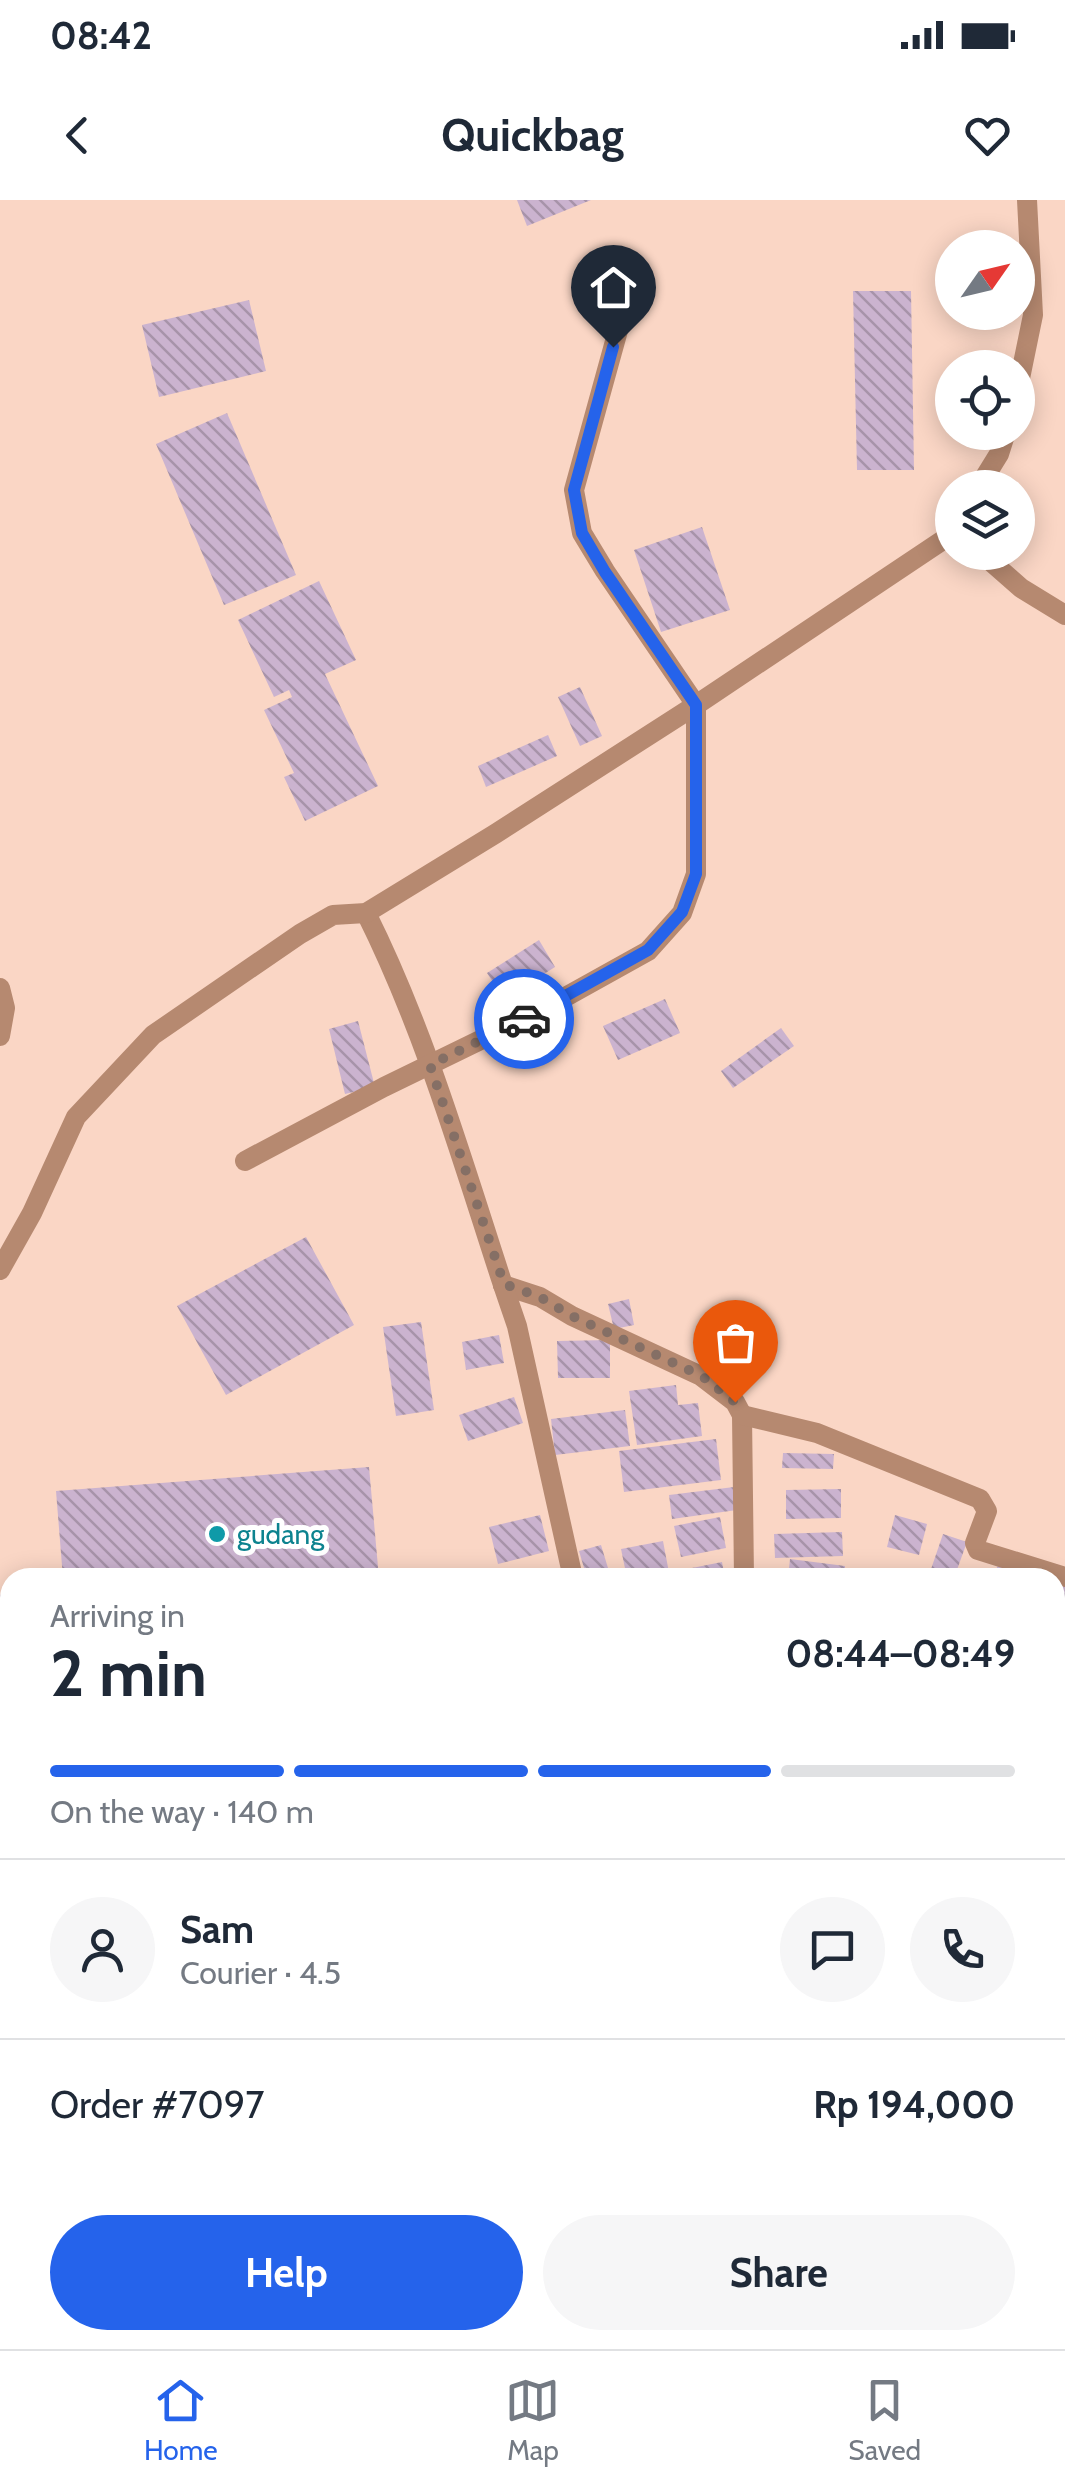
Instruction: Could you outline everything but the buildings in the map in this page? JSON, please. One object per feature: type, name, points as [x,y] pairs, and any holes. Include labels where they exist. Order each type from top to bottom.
[{"type":"street","points":[[1026,350],[1034,315],[1027,200]]},
{"type":"street","points":[[245,1161],[542,1010],[648,950],[682,912],[696,874],[696,705],[582,533],[574,490],[633,276]]},
{"type":"street","points":[[0,1270],[76,1117],[153,1035],[300,934],[334,915],[366,913],[696,705],[935,545]]},
{"type":"street","points":[[1000,570],[1021,588],[1065,614]]},
{"type":"street","points":[[366,913],[430,1065],[504,1284],[571,1568]]},
{"type":"street","points":[[0,988],[5,1008],[0,1036]]},
{"type":"street","points":[[504,1284],[540,1297],[572,1316],[702,1376],[735,1402],[742,1416],[744,1568]]},
{"type":"street","points":[[742,1416],[817,1433],[980,1499],[987,1511],[976,1548],[1033,1568]]},
{"type":"way so far","points":[[524,1019],[430,1065],[504,1284],[540,1297],[572,1316],[702,1376],[735,1402]]},
{"type":"place","name":"gudang","points":[[217,1534]]},
{"type":"route","points":[[524,1019],[648,950],[682,912],[696,874],[696,705],[582,533],[574,490],[613,347]]}]
